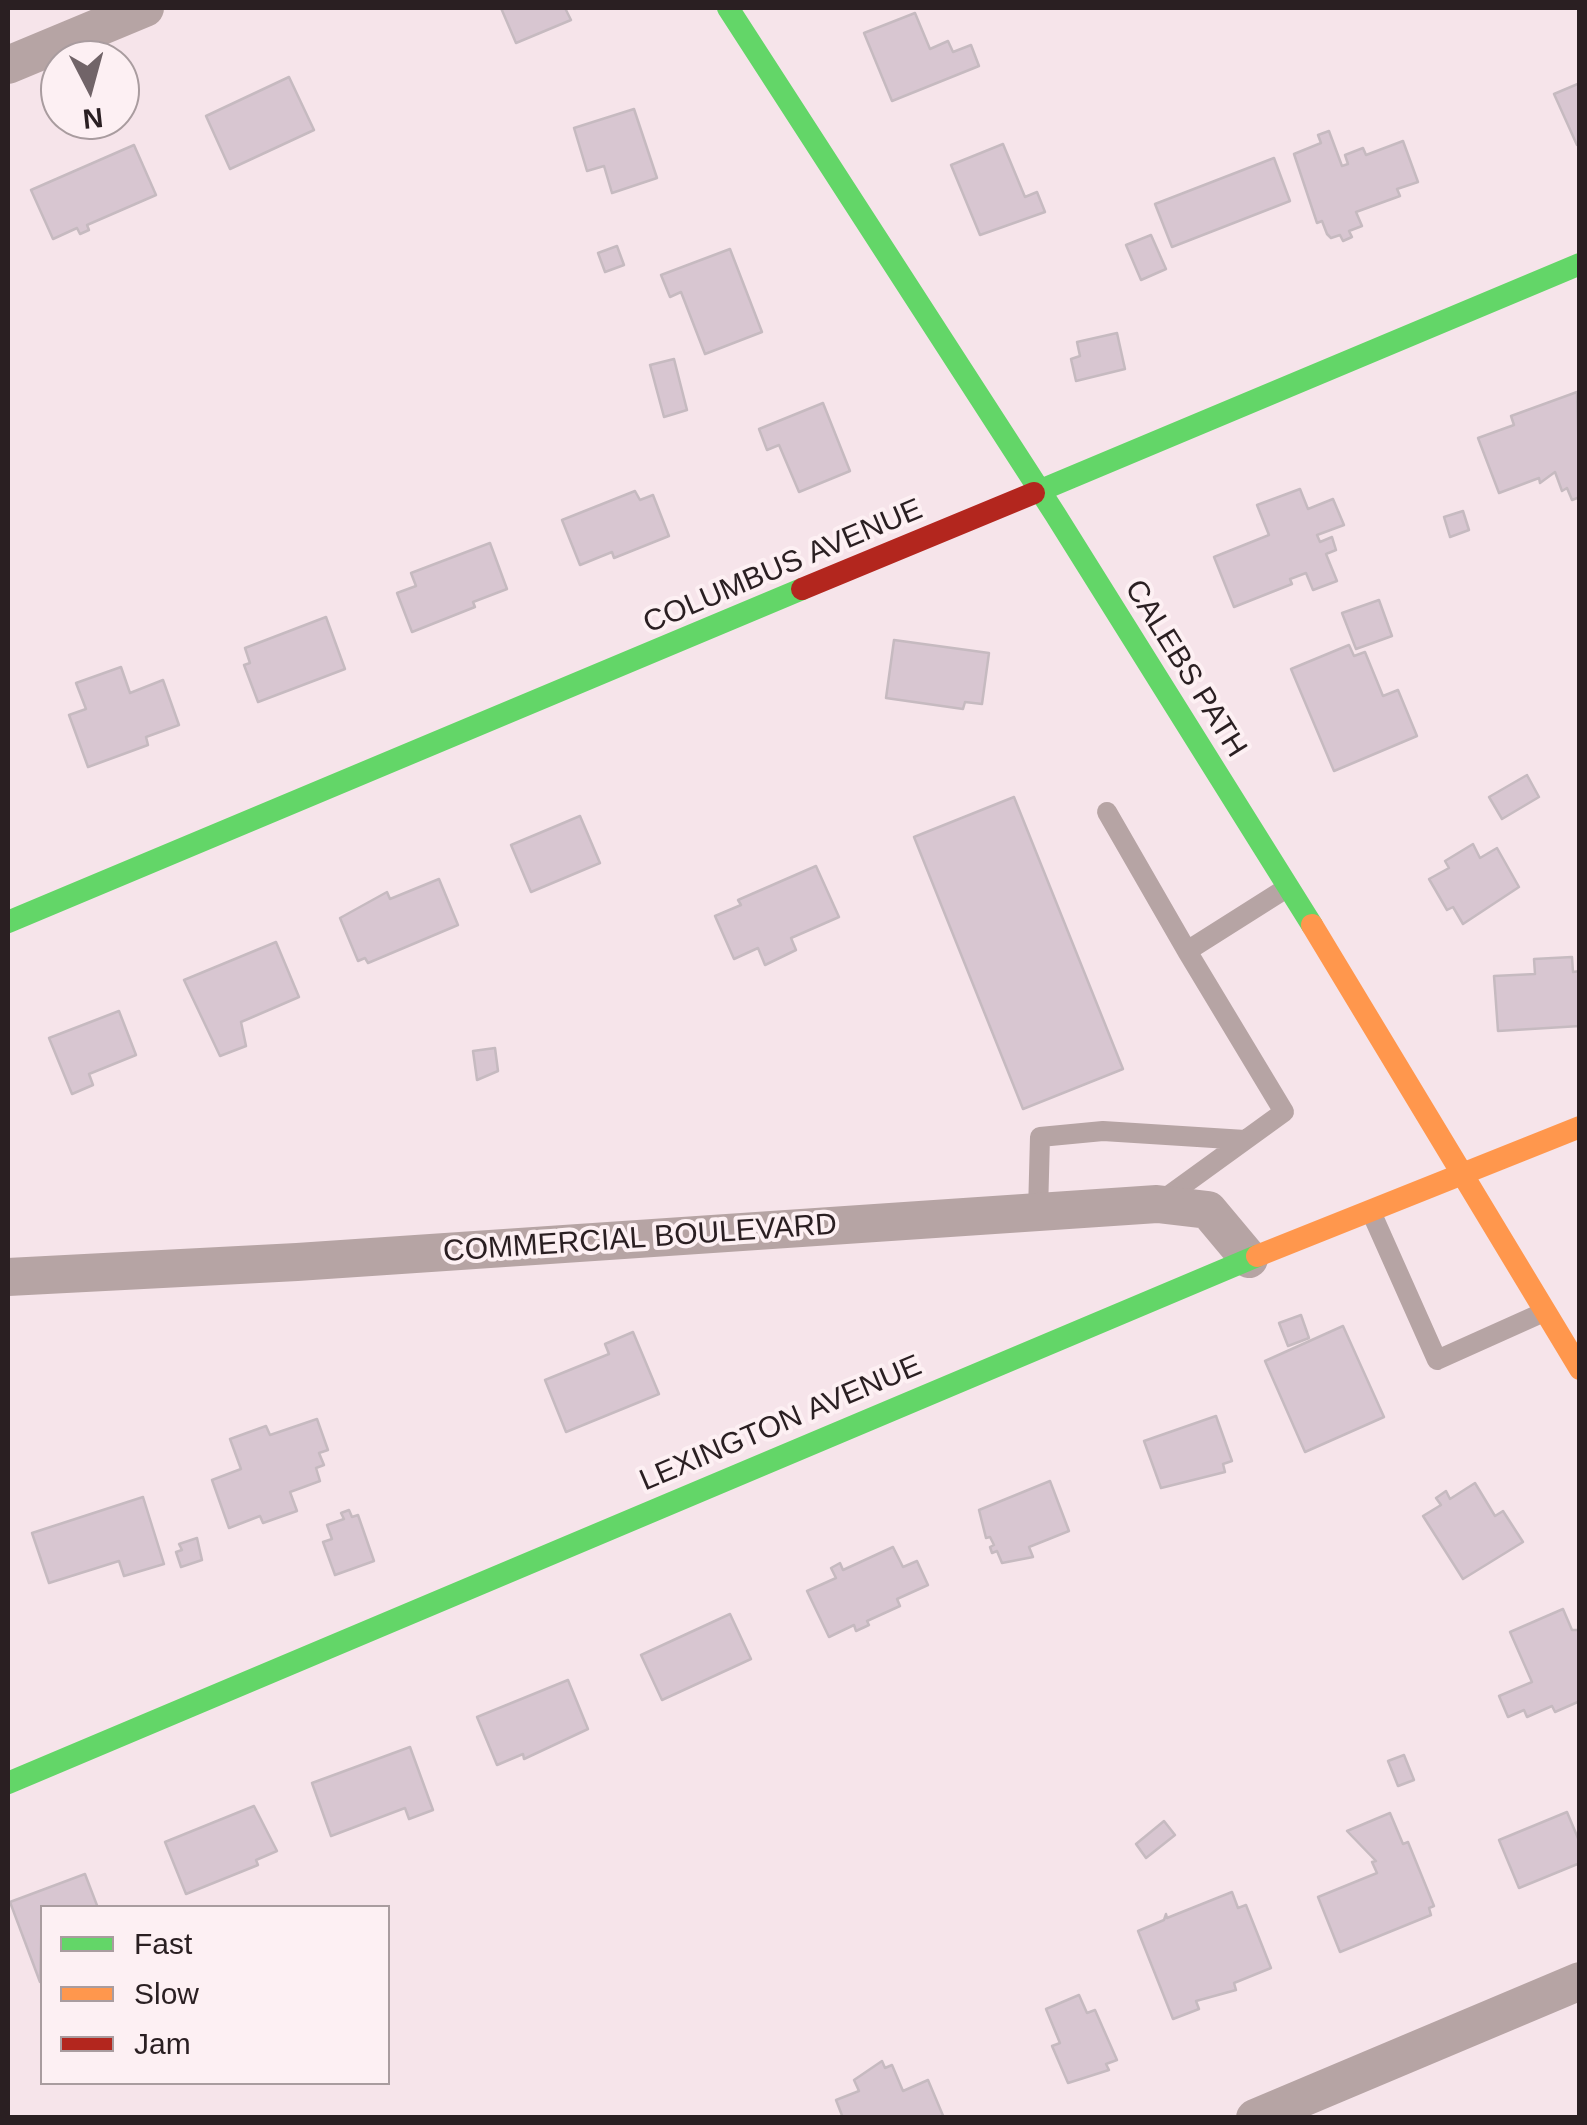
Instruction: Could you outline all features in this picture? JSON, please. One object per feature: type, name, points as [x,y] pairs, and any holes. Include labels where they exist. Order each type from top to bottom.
[{"type":"street","points":[[8,65],[145,8]]},
{"type":"street","name":"CALEBS PATH","points":[[728,8],[1287,888],[1466,1175],[1580,1369]]},
{"type":"street","name":"COLUMBUS AVENUE","points":[[8,922],[1580,264]]},
{"type":"street","name":"LEXINGTON AVENUE","points":[[8,1783],[1249,1259],[1580,1127]]},
{"type":"street","name":"COMMERCIAL BOULEVARD","points":[[8,1277],[297,1262],[1157,1204],[1208,1210],[1249,1259]]},
{"type":"street","points":[[1255,2118],[1580,1981]]},
{"type":"lane","points":[[1107,812],[1284,1112],[1157,1204]]},
{"type":"lane","points":[[1187,951],[1287,888]]},
{"type":"lane","points":[[1038,1212],[1040,1138],[1103,1131],[1245,1140]]},
{"type":"lane","points":[[1371,1212],[1437,1360],[1546,1311]]},
{"type":"building","points":[[501,8],[565,8],[571,20],[516,43]]},
{"type":"building","points":[[915,13],[930,49],[948,41],[953,52],[971,45],[979,66],[892,101],[864,33]]},
{"type":"building","points":[[289,77],[314,130],[230,169],[206,116]]},
{"type":"building","points":[[1580,83],[1580,144],[1577,145],[1554,94]]},
{"type":"building","points":[[634,109],[657,178],[612,193],[604,166],[587,171],[574,128]]},
{"type":"building","points":[[1329,131],[1342,166],[1348,164],[1345,155],[1363,148],[1366,155],[1403,141],[1418,182],[1397,189],[1400,196],[1356,212],[1362,226],[1349,231],[1352,237],[1343,241],[1340,235],[1331,238],[1322,221],[1317,223],[1294,154],[1321,143],[1318,135]]},
{"type":"building","points":[[1003,144],[1025,197],[1037,192],[1045,212],[980,235],[951,165]]},
{"type":"building","points":[[134,145],[156,195],[87,225],[89,230],[80,234],[77,228],[53,239],[31,190]]},
{"type":"building","points":[[1274,158],[1290,201],[1172,247],[1155,204]]},
{"type":"building","points":[[1151,235],[1166,269],[1141,280],[1126,245]]},
{"type":"building","points":[[617,246],[624,265],[605,272],[598,253]]},
{"type":"building","points":[[730,249],[762,332],[705,354],[681,292],[670,297],[661,275]]},
{"type":"building","points":[[1117,333],[1125,369],[1076,381],[1071,359],[1080,356],[1077,342]]},
{"type":"building","points":[[674,359],[687,410],[664,417],[650,365]]},
{"type":"building","points":[[1577,392],[1580,497],[1572,500],[1567,488],[1562,491],[1555,472],[1540,483],[1539,478],[1499,493],[1478,438],[1514,425],[1511,416]]},
{"type":"building","points":[[823,403],[850,471],[799,492],[779,445],[767,450],[759,429]]},
{"type":"building","points":[[1300,489],[1308,509],[1333,499],[1344,525],[1317,535],[1320,542],[1332,537],[1336,550],[1326,554],[1337,581],[1313,590],[1306,573],[1290,579],[1292,584],[1234,607],[1214,557],[1269,535],[1257,505]]},
{"type":"building","points":[[635,491],[640,500],[653,495],[669,536],[614,558],[612,552],[580,565],[562,520]]},
{"type":"building","points":[[1463,511],[1469,530],[1450,537],[1444,517]]},
{"type":"building","points":[[490,543],[507,589],[473,602],[475,607],[412,632],[397,593],[416,586],[411,573]]},
{"type":"building","points":[[1379,600],[1392,636],[1356,649],[1342,613]]},
{"type":"building","points":[[326,617],[345,669],[258,702],[244,665],[250,663],[245,648]]},
{"type":"building","points":[[894,640],[989,653],[982,704],[965,702],[963,709],[886,698]]},
{"type":"building","points":[[1349,645],[1354,656],[1365,652],[1383,696],[1398,690],[1417,736],[1334,771],[1291,669]]},
{"type":"building","points":[[121,667],[130,693],[163,680],[179,725],[146,737],[148,745],[88,767],[69,715],[86,709],[76,683]]},
{"type":"building","points":[[1527,775],[1539,797],[1502,819],[1489,797]]},
{"type":"building","points":[[1014,797],[1123,1069],[1023,1109],[914,837]]},
{"type":"building","points":[[580,816],[600,863],[531,892],[511,845]]},
{"type":"building","points":[[1473,844],[1480,858],[1497,848],[1519,887],[1463,924],[1453,907],[1447,910],[1429,879],[1449,868],[1445,861]]},
{"type":"building","points":[[816,866],[839,917],[791,938],[796,950],[765,965],[758,948],[734,959],[715,916],[741,905],[738,900]]},
{"type":"building","points":[[439,879],[458,925],[368,963],[365,958],[358,961],[340,918],[387,892],[390,899]]},
{"type":"building","points":[[276,942],[299,997],[241,1022],[246,1046],[220,1056],[184,980]]},
{"type":"building","points":[[1572,957],[1573,972],[1580,971],[1580,1026],[1498,1031],[1494,976],[1535,974],[1534,959]]},
{"type":"building","points":[[119,1011],[136,1055],[89,1074],[93,1085],[72,1094],[49,1038]]},
{"type":"building","points":[[495,1048],[498,1071],[477,1080],[473,1051]]},
{"type":"building","points":[[1301,1315],[1309,1338],[1288,1346],[1279,1323]]},
{"type":"building","points":[[1343,1326],[1384,1417],[1305,1452],[1265,1361]]},
{"type":"building","points":[[633,1332],[659,1394],[566,1432],[545,1380],[609,1354],[605,1344]]},
{"type":"building","points":[[1216,1416],[1232,1461],[1223,1464],[1225,1472],[1161,1488],[1144,1441]]},
{"type":"building","points":[[317,1419],[328,1450],[319,1453],[324,1465],[316,1468],[320,1481],[290,1492],[297,1511],[263,1523],[260,1516],[229,1528],[212,1480],[241,1469],[230,1439],[266,1426],[270,1435]]},
{"type":"building","points":[[1050,1481],[1069,1531],[1029,1547],[1033,1557],[1002,1563],[997,1551],[992,1553],[990,1547],[994,1545],[990,1537],[986,1538],[979,1510]]},
{"type":"building","points":[[1475,1483],[1495,1516],[1503,1511],[1523,1542],[1463,1579],[1423,1516],[1441,1505],[1436,1498],[1446,1491],[1450,1499]]},
{"type":"building","points":[[143,1497],[164,1564],[124,1576],[119,1561],[49,1583],[32,1533]]},
{"type":"building","points":[[349,1510],[352,1517],[358,1515],[374,1561],[335,1575],[323,1542],[332,1539],[327,1525],[344,1519],[341,1513]]},
{"type":"building","points":[[197,1538],[202,1560],[181,1567],[176,1552],[182,1550],[179,1544]]},
{"type":"building","points":[[893,1547],[903,1567],[917,1561],[928,1585],[897,1599],[900,1606],[867,1621],[869,1625],[856,1631],[854,1625],[829,1637],[807,1591],[836,1578],[831,1568],[840,1563],[843,1570]]},
{"type":"building","points":[[1563,1609],[1572,1630],[1580,1630],[1580,1701],[1555,1712],[1552,1706],[1527,1717],[1524,1710],[1508,1717],[1499,1696],[1532,1682],[1510,1632]]},
{"type":"building","points":[[730,1614],[751,1659],[662,1700],[641,1655]]},
{"type":"building","points":[[568,1680],[588,1729],[524,1759],[523,1754],[497,1765],[477,1717]]},
{"type":"building","points":[[410,1747],[433,1810],[409,1819],[405,1808],[331,1836],[312,1783]]},
{"type":"building","points":[[1404,1755],[1414,1780],[1398,1786],[1388,1761]]},
{"type":"building","points":[[254,1806],[277,1851],[256,1860],[258,1865],[186,1894],[165,1842]]},
{"type":"building","points":[[1567,1812],[1580,1843],[1580,1863],[1519,1888],[1499,1840]]},
{"type":"building","points":[[1390,1813],[1403,1844],[1408,1842],[1434,1906],[1429,1908],[1431,1915],[1340,1952],[1318,1897],[1377,1873],[1372,1862],[1376,1861],[1347,1831]]},
{"type":"building","points":[[1164,1821],[1175,1835],[1146,1858],[1136,1844]]},
{"type":"building","points":[[85,1874],[97,1905],[40,1905],[40,1982],[10,1902]]},
{"type":"building","points":[[1232,1892],[1238,1908],[1246,1905],[1271,1968],[1234,1983],[1236,1990],[1196,2001],[1199,2009],[1173,2019],[1138,1931],[1164,1920],[1166,1914],[1167,1918]]},
{"type":"building","points":[[1079,1995],[1087,2013],[1095,2010],[1117,2060],[1106,2064],[1109,2070],[1068,2083],[1052,2046],[1060,2043],[1046,2009]]},
{"type":"building","points":[[882,2061],[885,2068],[892,2065],[903,2091],[928,2080],[944,2118],[843,2118],[836,2100],[859,2091],[854,2080]]},
{"type":"traffic: fast","points":[[728,8],[1055,514],[1312,925]]},
{"type":"traffic: fast","points":[[1034,493],[1580,264]]},
{"type":"traffic: fast","points":[[8,922],[802,589]]},
{"type":"traffic: fast","points":[[8,1783],[1257,1256]]},
{"type":"traffic: slow","points":[[1312,925],[1580,1369]]},
{"type":"traffic: slow","points":[[1257,1256],[1580,1127]]},
{"type":"traffic: jam","points":[[802,589],[1034,493]]}]
